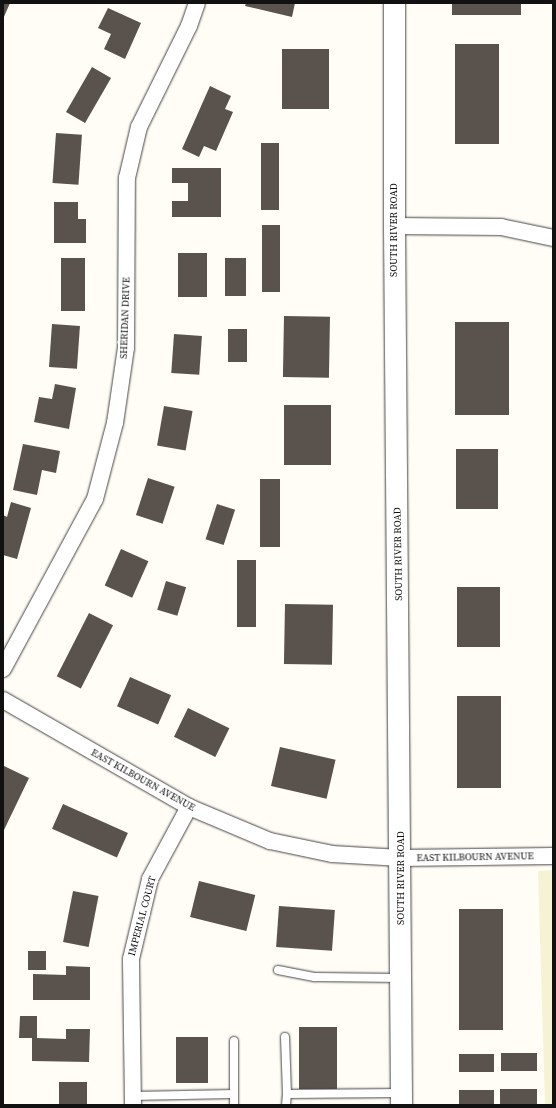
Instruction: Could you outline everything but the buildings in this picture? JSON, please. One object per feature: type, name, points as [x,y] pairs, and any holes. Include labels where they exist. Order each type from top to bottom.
[{"type":"street","name":"SHERIDAN DRIVE","points":[[3,669],[95,499],[115,423],[126,348],[127,178],[139,127],[189,26],[197,3]]},
{"type":"street","name":"SOUTH RIVER ROAD","points":[[394,3],[394,226],[401,858],[402,1099]]},
{"type":"street","points":[[394,226],[501,227],[553,238]]},
{"type":"street","name":"EAST KILBOURN AVENUE","points":[[3,700],[189,808],[270,841],[332,854],[401,858],[553,856]]},
{"type":"street","name":"IMPERIAL COURT","points":[[132,1100],[131,959],[150,879],[189,808]]},
{"type":"lane","points":[[278,970],[315,977],[401,978]]},
{"type":"lane","points":[[285,1037],[286,1105]]},
{"type":"lane","points":[[234,1040],[234,1105]]},
{"type":"lane","points":[[132,1100],[234,1094]]},
{"type":"lane","points":[[286,1094],[402,1099]]},
{"type":"shaded area","points":[[553,870],[553,1105],[545,1105],[538,871]]}]
